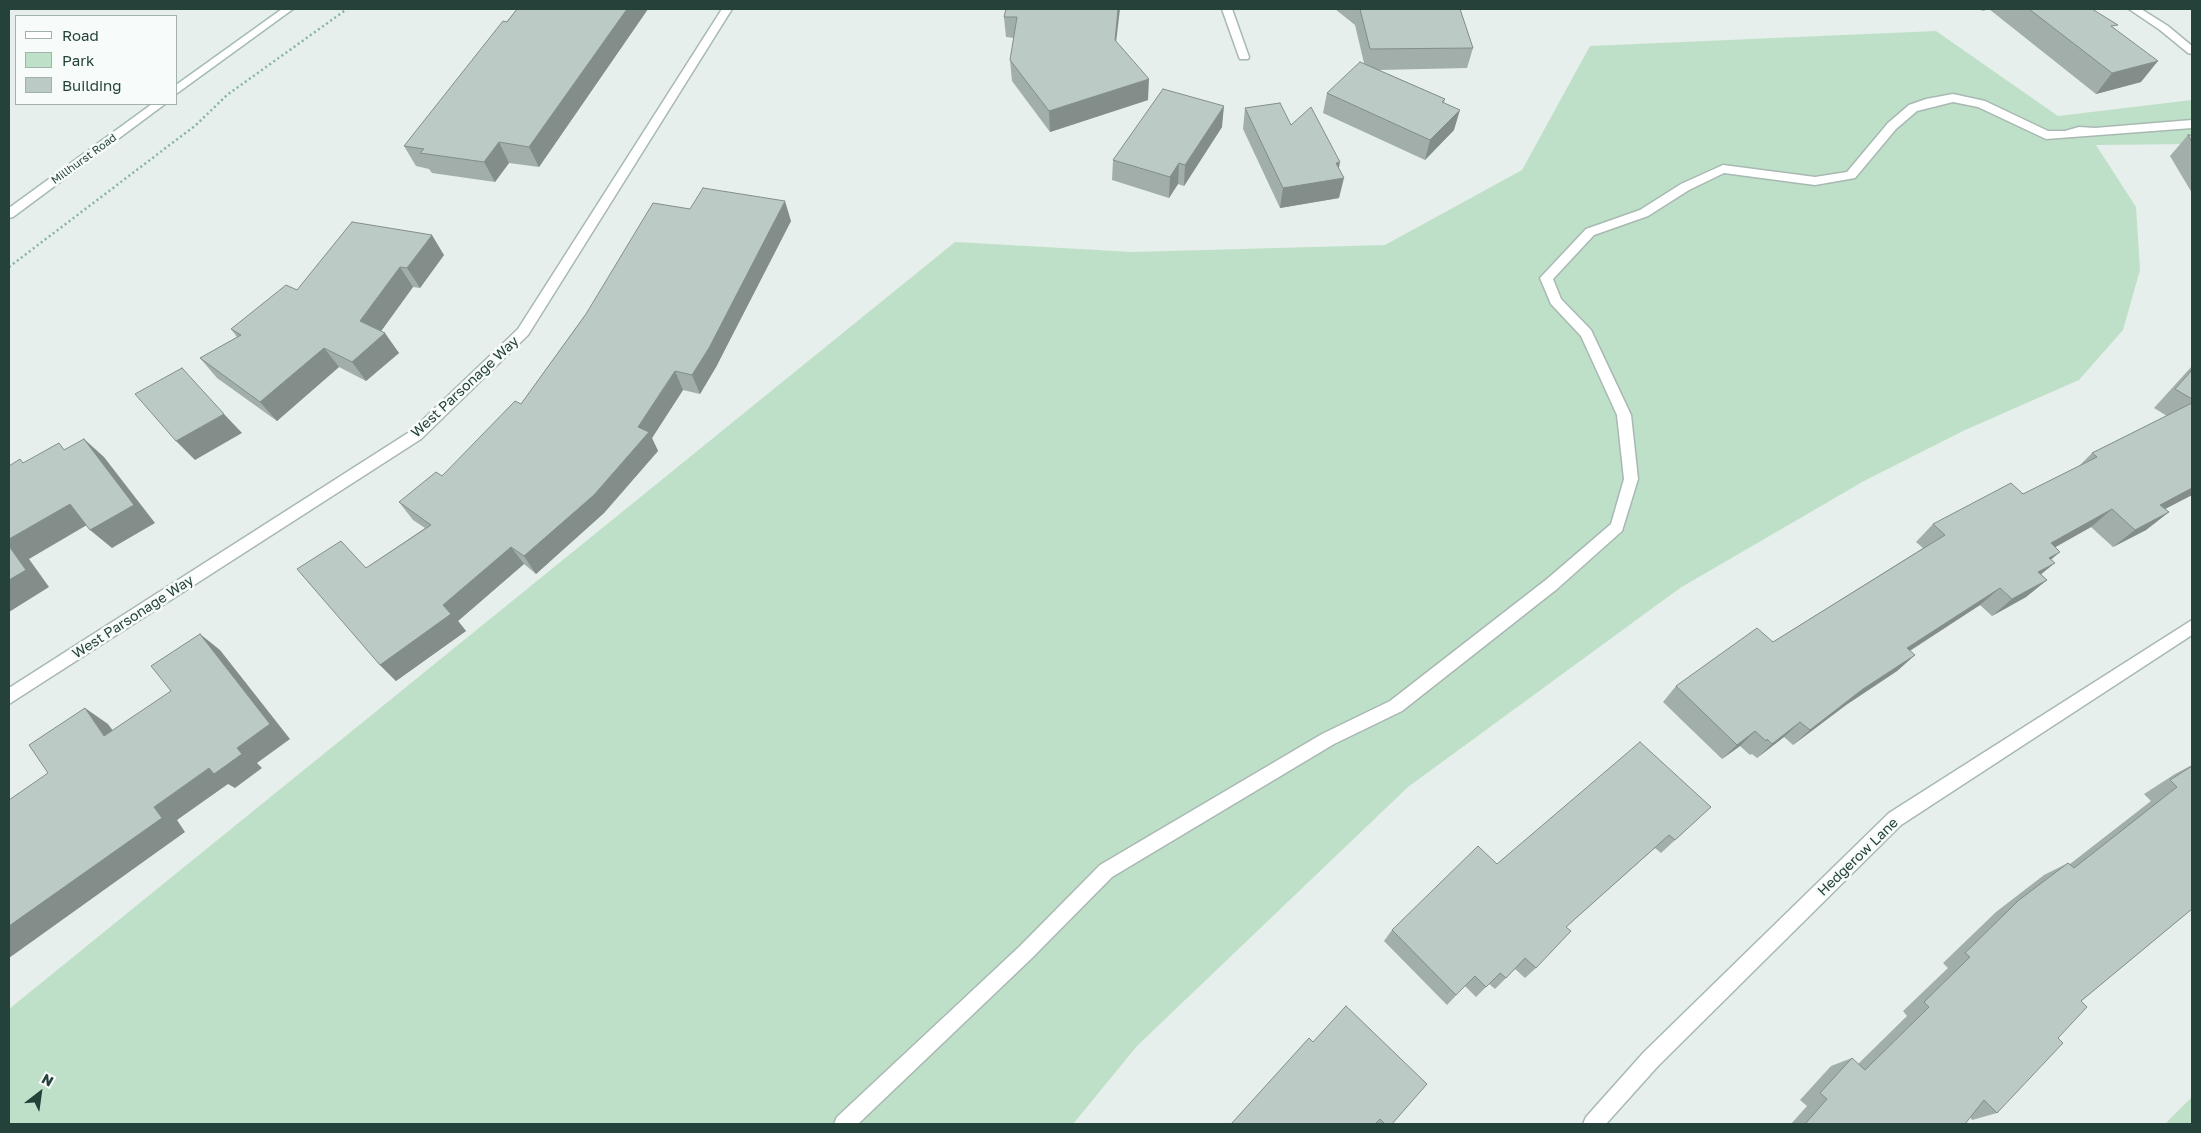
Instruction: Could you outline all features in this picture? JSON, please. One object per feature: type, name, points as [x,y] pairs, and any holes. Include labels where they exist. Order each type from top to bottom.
[{"type":"street","points":[[178,90],[288,9]]},
{"type":"street","name":"West Parsonage Way","points":[[9,697],[416,435],[523,332],[727,9]]},
{"type":"street","points":[[1227,9],[1244,57]]},
{"type":"street","points":[[2134,9],[2164,28],[2192,51]]},
{"type":"street","points":[[844,1124],[1026,952],[1106,871],[1328,739],[1396,706],[1552,584],[1617,527],[1631,479],[1624,415],[1586,334],[1556,301],[1546,278],[1590,232],[1644,213],[1685,187],[1723,168],[1815,181],[1851,175],[1892,126],[1913,108],[1926,103],[1952,98],[1981,104],[2046,135],[2066,135],[2079,131],[2095,132],[2192,124]]},
{"type":"street","name":"Millhurst Road","points":[[9,214],[158,105]]},
{"type":"street","name":"Hedgerow Lane","points":[[1593,1124],[1651,1059],[1895,819],[2192,627]]},
{"type":"path","points":[[9,267],[196,125],[227,96],[347,9]]},
{"type":"green space","points":[[1936,31],[2058,116],[2192,100],[2192,144],[2096,145],[2136,207],[2140,270],[2123,330],[2079,380],[1965,430],[1864,481],[1680,588],[1408,787],[1137,1046],[1073,1124],[9,1124],[9,1009],[955,242],[1133,252],[1385,245],[1522,170],[1590,46]]},
{"type":"green space","points":[[2192,1097],[2192,1124],[2165,1124]]},
{"type":"building","points":[[517,9],[627,9],[529,147],[499,142],[484,162],[420,153],[424,149],[404,146],[503,21],[507,22]]},
{"type":"building","points":[[1006,9],[1118,9],[1115,40],[1149,79],[1049,111],[1010,60],[1017,17],[1004,17]]},
{"type":"building","points":[[1360,9],[1460,9],[1473,48],[1370,49]]},
{"type":"building","points":[[2029,9],[2092,9],[2118,25],[2111,26],[2158,61],[2112,73]]},
{"type":"building","points":[[1360,62],[1445,99],[1442,102],[1460,110],[1430,140],[1327,93]]},
{"type":"building","points":[[1163,89],[1224,106],[1185,165],[1179,163],[1170,177],[1113,160]]},
{"type":"building","points":[[1280,103],[1291,125],[1311,107],[1340,162],[1336,163],[1344,178],[1283,188],[1245,108]]},
{"type":"building","points":[[703,188],[785,201],[709,348],[692,375],[675,371],[638,427],[649,432],[594,495],[524,556],[511,547],[443,605],[451,614],[380,665],[297,569],[341,541],[366,568],[431,525],[399,502],[436,472],[442,476],[515,401],[521,404],[586,314],[653,203],[690,209]]},
{"type":"building","points":[[352,222],[432,235],[407,268],[400,267],[360,321],[385,333],[352,362],[324,348],[260,402],[200,358],[241,335],[231,329],[286,285],[297,290]]},
{"type":"building","points":[[182,368],[224,414],[176,441],[135,394]]},
{"type":"building","points":[[2192,370],[2192,399],[2175,389]]},
{"type":"building","points":[[2192,403],[2192,488],[2160,505],[2169,512],[2135,530],[2112,509],[2051,543],[2060,552],[2049,558],[2055,563],[2038,572],[2047,580],[2012,599],[2000,588],[1907,648],[1915,655],[1863,689],[1810,730],[1800,722],[1772,744],[1755,731],[1737,745],[1676,686],[1757,628],[1773,642],[1945,535],[1933,524],[2011,483],[2023,494],[2097,457],[2092,453]]},
{"type":"building","points":[[84,439],[134,505],[90,530],[70,504],[9,539],[9,466],[20,459],[23,463],[59,443],[64,450]]},
{"type":"building","points":[[9,546],[26,570],[9,580]]},
{"type":"building","points":[[200,634],[270,724],[237,748],[242,754],[214,774],[209,768],[154,807],[162,818],[9,926],[9,800],[48,773],[29,745],[85,708],[104,736],[171,691],[151,666]]},
{"type":"building","points":[[1640,742],[1711,807],[1675,840],[1669,835],[1566,927],[1571,931],[1536,968],[1525,958],[1506,978],[1500,973],[1486,987],[1475,976],[1456,995],[1392,930],[1478,846],[1497,864]]},
{"type":"building","points":[[2192,766],[2192,909],[2081,1001],[2087,1007],[2058,1038],[2063,1043],[1997,1113],[1984,1100],[1965,1124],[1805,1124],[1827,1099],[1820,1093],[1852,1058],[1865,1070],[1929,1007],[1924,1002],[1970,957],[1965,953],[2019,900],[2068,863],[2074,868],[2177,787],[2170,780]]},
{"type":"building","points":[[1346,1006],[1427,1084],[1392,1124],[1385,1124],[1380,1119],[1375,1124],[1233,1124],[1309,1038],[1313,1042]]}]
